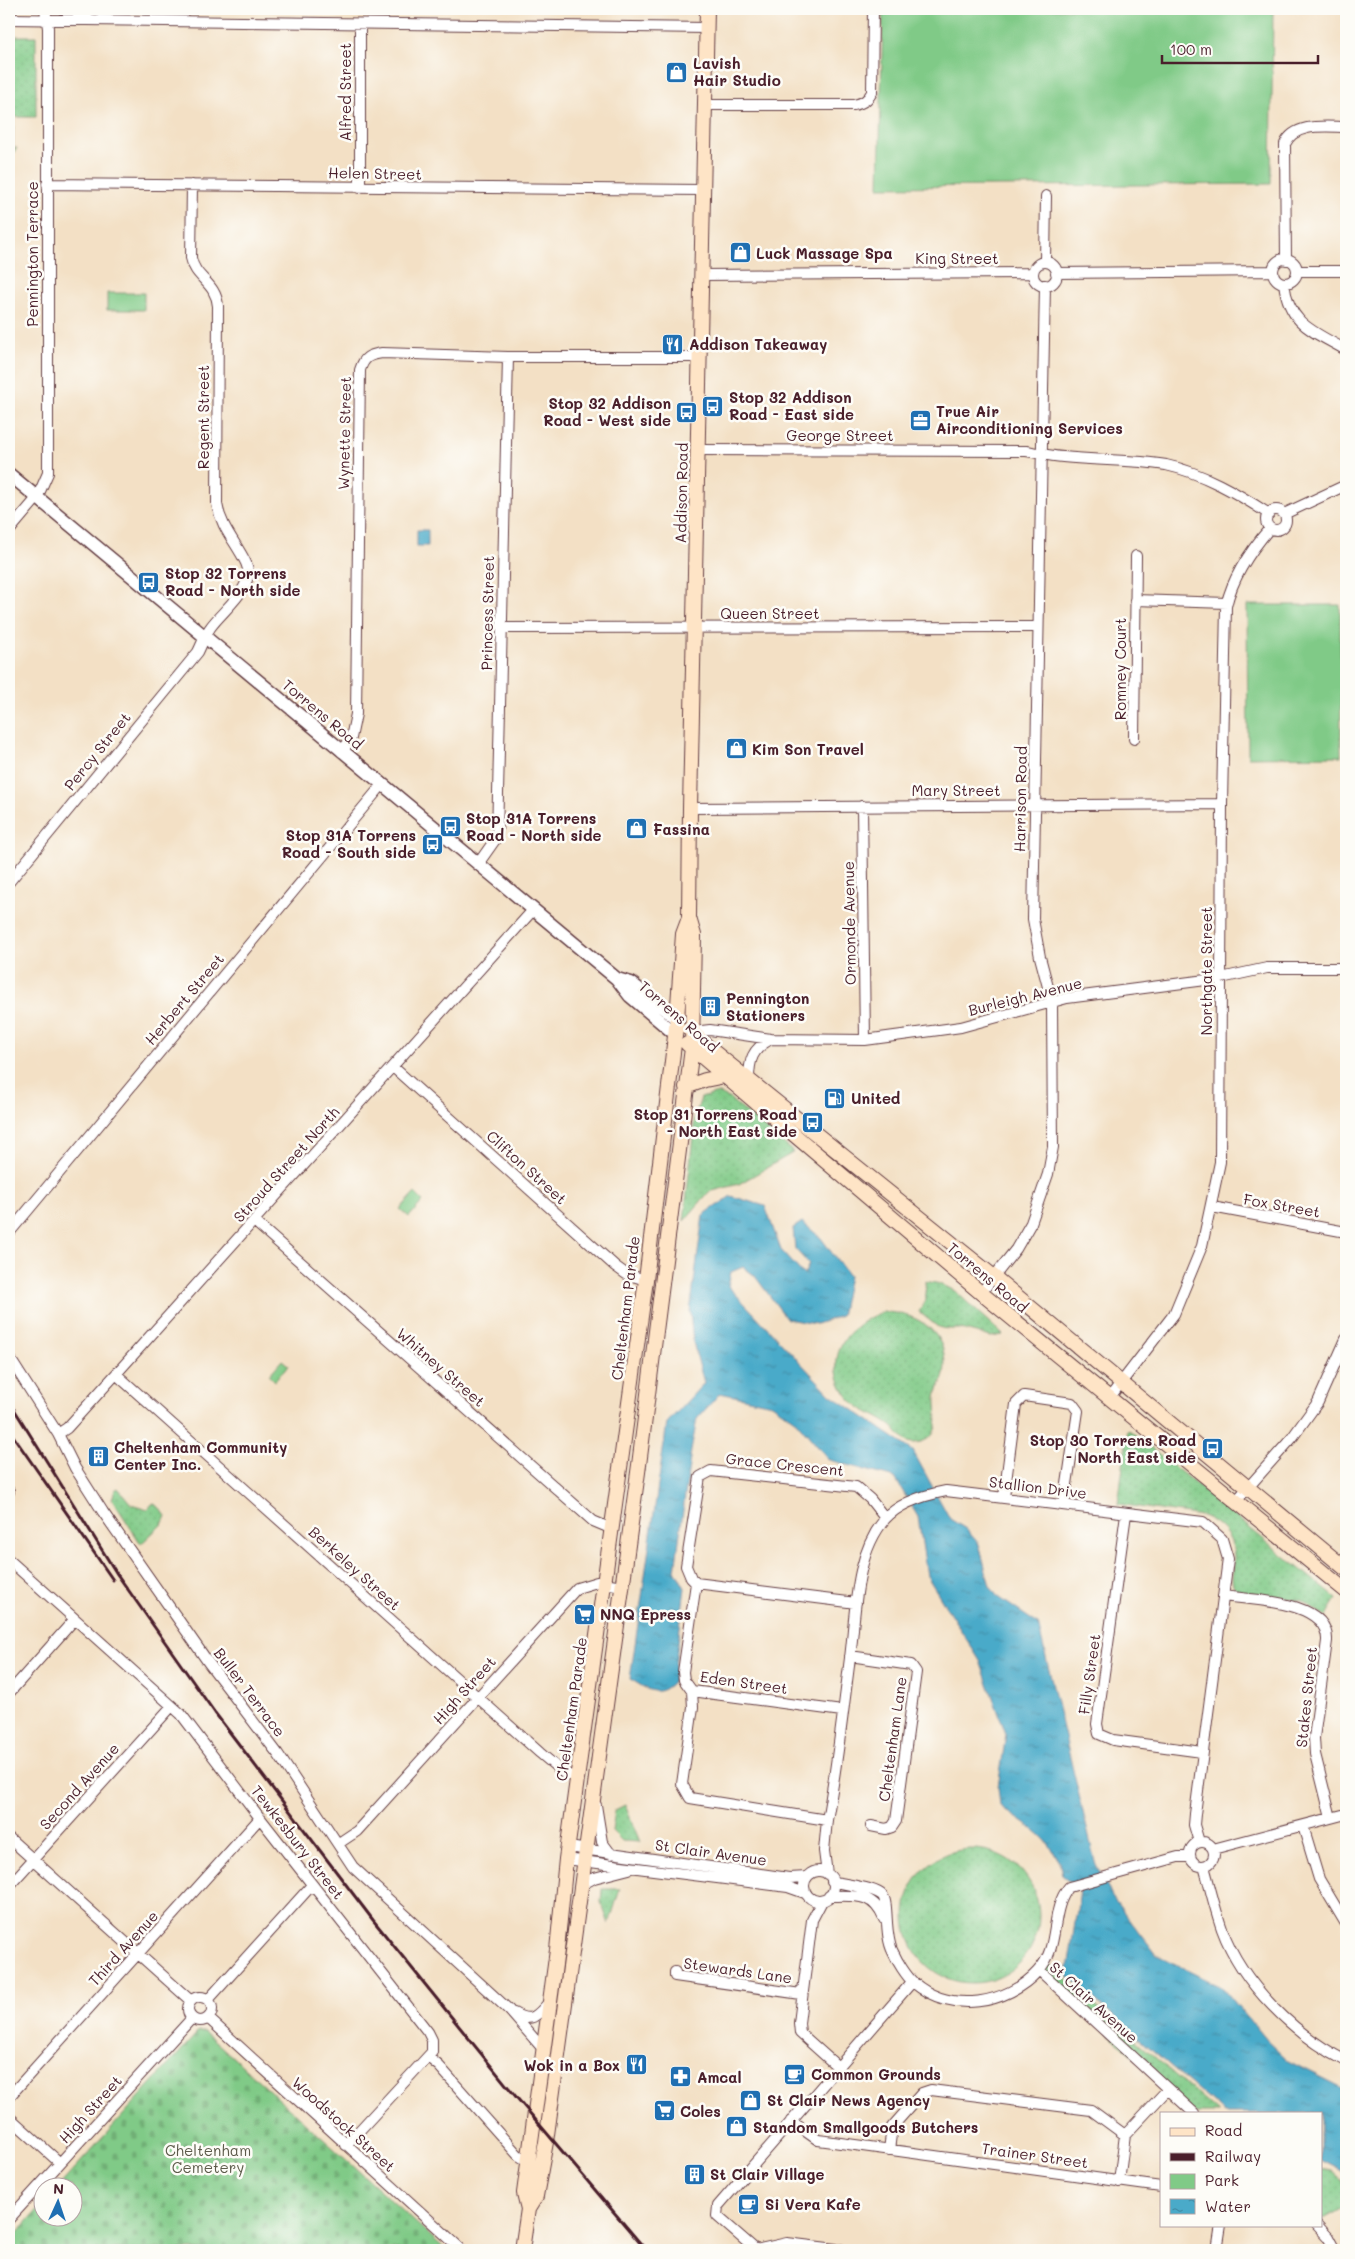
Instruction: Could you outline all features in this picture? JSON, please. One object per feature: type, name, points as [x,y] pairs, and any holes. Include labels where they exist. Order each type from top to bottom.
[{"type":"main road","name":"Addison Road","points":[[692,1048],[694,936],[689,918],[690,808],[707,9]]},
{"type":"main road","name":"Addison Road","points":[[675,1034],[683,934],[689,918]]},
{"type":"main road","name":"Torrens Road","points":[[677,1019],[749,1080],[994,1277],[1346,1569]]},
{"type":"main road","name":"Torrens Road","points":[[675,1034],[981,1293],[1237,1500],[1346,1592]]},
{"type":"main road","name":"Cheltenham Parade","points":[[522,2250],[528,2209],[524,2193],[544,2050],[567,1853],[646,1280],[675,1034]]},
{"type":"main road","name":"Cheltenham Parade","points":[[528,2209],[536,2196],[546,2142],[587,1856],[692,1048]]},
{"type":"main road","points":[[686,1087],[705,1080],[725,1076]]},
{"type":"main road","points":[[908,1231],[917,1225],[918,1220],[915,1213]]},
{"type":"street","points":[[705,105],[854,105],[862,103],[869,98],[872,92],[873,9]]},
{"type":"street","points":[[9,19],[45,14],[360,25],[707,28]]},
{"type":"street","name":"Pennington Terrace","points":[[9,531],[37,498],[48,473],[48,28],[45,14]]},
{"type":"street","name":"Alfred Street","points":[[360,25],[360,188]]},
{"type":"street","points":[[1286,260],[1285,144],[1294,132],[1302,129],[1346,127]]},
{"type":"street","name":"Helen Street","points":[[47,184],[703,190]]},
{"type":"street","name":"Regent Street","points":[[192,185],[191,258],[193,268],[214,288],[218,306],[217,504],[219,518],[247,564],[248,575],[245,586],[209,628],[206,636]]},
{"type":"street","points":[[1045,262],[1046,196]]},
{"type":"street","points":[[1286,260],[1294,264],[1297,271],[1294,280],[1284,283],[1277,280],[1273,270],[1279,261],[1286,260]]},
{"type":"street","points":[[1045,262],[1054,266],[1056,273],[1053,282],[1045,285],[1037,282],[1033,273],[1038,264],[1045,262]]},
{"type":"street","points":[[1056,273],[1273,270]]},
{"type":"street","points":[[1297,271],[1346,271]]},
{"type":"street","name":"King Street","points":[[702,275],[1033,273]]},
{"type":"street","points":[[1284,283],[1286,299],[1298,320],[1346,350]]},
{"type":"street","name":"Harrison Road","points":[[981,1293],[1016,1249],[1031,1223],[1048,1174],[1053,1146],[1052,1002],[1040,957],[1033,919],[1045,285]]},
{"type":"street","name":"Wynette Street","points":[[342,752],[351,738],[356,714],[360,370],[363,360],[370,355],[382,353],[700,357]]},
{"type":"street","name":"Princess Street","points":[[478,864],[498,837],[508,356]]},
{"type":"street","name":"George Street","points":[[698,450],[1042,453],[1063,457],[1120,459],[1167,466],[1199,476],[1226,488],[1269,514]]},
{"type":"street","name":"Torrens Road","points":[[9,474],[617,979],[630,996],[675,1034]]},
{"type":"street","points":[[1284,514],[1346,485]]},
{"type":"street","points":[[1278,510],[1284,514],[1286,520],[1282,528],[1276,530],[1270,528],[1267,522],[1269,514],[1278,510]]},
{"type":"street","name":"Northgate Street","points":[[1110,1397],[1174,1314],[1202,1246],[1212,1207],[1222,1141],[1220,978],[1227,603],[1240,571],[1256,545],[1270,528]]},
{"type":"street","name":"Romney Court","points":[[1134,739],[1136,556]]},
{"type":"street","name":"Romney Court","points":[[1135,600],[1227,603]]},
{"type":"street","name":"Queen Street","points":[[502,628],[1038,627]]},
{"type":"street","name":"Percy Street","points":[[9,882],[198,652],[206,636]]},
{"type":"street","name":"Herbert Street","points":[[9,1233],[382,785]]},
{"type":"street","name":"Mary Street","points":[[690,808],[1222,804]]},
{"type":"street","name":"Ormonde Avenue","points":[[862,806],[865,1040]]},
{"type":"street","name":"Stroud Street North","points":[[58,1434],[67,1428],[254,1222],[533,910]]},
{"type":"street","name":"Burleigh Avenue","points":[[693,1032],[710,1030],[770,1039],[865,1040],[961,1027],[1067,998],[1220,978],[1267,968],[1346,968]]},
{"type":"street","name":"Torrens Road","points":[[617,979],[630,983],[677,1019]]},
{"type":"street","points":[[749,1080],[749,1064],[754,1051],[770,1039]]},
{"type":"street","name":"Clifton Street","points":[[393,1068],[614,1266],[626,1274],[646,1280]]},
{"type":"street","name":"Fox Street","points":[[1212,1207],[1346,1232]]},
{"type":"street","name":"Whitney Street","points":[[254,1222],[593,1521],[612,1529]]},
{"type":"street","points":[[1237,1500],[1292,1438],[1318,1402],[1346,1339]]},
{"type":"street","name":"Buller Terrace","points":[[9,1357],[58,1434],[75,1468],[102,1512],[208,1662],[278,1754],[339,1843],[353,1867],[508,2010],[544,2050]]},
{"type":"street","name":"Berkeley Street","points":[[116,1374],[565,1774],[578,1777]]},
{"type":"street","points":[[1004,1497],[1016,1404],[1024,1396],[1072,1403],[1078,1411],[1064,1504]]},
{"type":"street","name":"Grace Crescent","points":[[696,1583],[690,1578],[686,1566],[700,1478],[711,1471],[856,1487],[870,1499],[885,1518]]},
{"type":"street","name":"Stallion Drive","points":[[830,1878],[824,1851],[827,1820],[856,1603],[864,1560],[872,1536],[885,1518],[921,1496],[946,1490],[1064,1504],[1126,1514],[1203,1522],[1214,1530],[1222,1540],[1228,1559],[1194,1825],[1199,1842]]},
{"type":"street","name":"Filly Street","points":[[1126,1514],[1097,1724],[1099,1734],[1113,1740],[1202,1752]]},
{"type":"street","name":"Tewkesbury Street","points":[[9,1560],[181,1714],[428,2032],[434,2047],[428,2057]]},
{"type":"street","name":"High Street","points":[[339,1843],[357,1831],[576,1588],[588,1584],[605,1583],[623,1586]]},
{"type":"street","points":[[696,1583],[856,1603]]},
{"type":"street","name":"Eden Street","points":[[696,1583],[683,1672],[684,1680],[692,1691],[842,1711]]},
{"type":"street","name":"Stakes Street","points":[[1223,1596],[1297,1606],[1313,1614],[1325,1628],[1327,1635],[1324,1671],[1314,1738],[1315,1754],[1331,1818]]},
{"type":"street","points":[[9,1693],[74,1620]]},
{"type":"street","name":"Cheltenham Lane","points":[[850,1656],[911,1665],[916,1672],[896,1821],[892,1827],[886,1829],[871,1826]]},
{"type":"street","points":[[692,1691],[693,1707],[682,1784],[690,1798],[827,1820]]},
{"type":"street","name":"Second Avenue","points":[[9,1886],[172,1706]]},
{"type":"street","points":[[595,1794],[602,1842],[611,1854]]},
{"type":"street","points":[[1213,1849],[1346,1814]]},
{"type":"street","name":"Third Avenue","points":[[9,2098],[260,1818]]},
{"type":"street","points":[[1303,1826],[1319,1879],[1346,1924]]},
{"type":"street","points":[[9,1838],[191,2001]]},
{"type":"street","points":[[1199,1842],[1207,1843],[1213,1849],[1213,1860],[1204,1866],[1194,1863],[1190,1857],[1192,1846],[1199,1842]]},
{"type":"street","name":"Stallion Drive","points":[[811,1875],[824,1851]]},
{"type":"street","name":"St Clair Avenue","points":[[567,1853],[637,1867],[788,1887],[807,1895]]},
{"type":"street","name":"St Clair Avenue","points":[[587,1856],[611,1854],[794,1878],[811,1875]]},
{"type":"street","points":[[1040,1970],[1050,1952],[1061,1897],[1070,1887],[1178,1857],[1190,1857]]},
{"type":"street","points":[[1204,1866],[1222,1930],[1250,1979],[1274,2006],[1304,2034],[1346,2061]]},
{"type":"street","name":"St Clair Avenue","points":[[583,1884],[594,1878],[637,1867]]},
{"type":"street","points":[[812,1920],[833,1889],[830,1878],[811,1875],[804,1885],[812,1920],[801,1994],[799,2024],[800,2033],[838,2067]]},
{"type":"street","name":"St Clair Avenue","points":[[830,1878],[878,1892],[885,1901],[887,1938],[893,1952],[912,1982],[936,1996],[975,2002],[1007,1994],[1018,1988],[1040,1970],[1193,2112]]},
{"type":"street","points":[[208,2000],[312,1885]]},
{"type":"street","points":[[807,1895],[826,1898]]},
{"type":"street","name":"St Clair Avenue","points":[[826,1898],[853,1896],[872,1902],[878,1906],[885,1922]]},
{"type":"street","name":"Stewards Lane","points":[[675,1972],[675,1976],[801,1994]]},
{"type":"street","points":[[844,2250],[787,2243],[756,2250],[717,2216],[718,2206],[912,1982]]},
{"type":"street","points":[[200,1997],[208,2000],[212,2008],[208,2018],[200,2021],[192,2018],[188,2010],[191,2001],[200,1997]]},
{"type":"street","name":"Buller Terrace","points":[[508,2010],[523,2019],[530,2019],[539,2014],[550,2001]]},
{"type":"street","name":"High Street","points":[[9,2219],[192,2018]]},
{"type":"street","name":"Woodstock Street","points":[[208,2018],[462,2250]]},
{"type":"street","points":[[346,2145],[428,2057],[439,2066],[518,2155],[529,2162]]},
{"type":"street","points":[[1119,2182],[1126,2135],[1168,2089]]},
{"type":"street","points":[[889,2150],[892,2127],[922,2093],[931,2090],[1091,2110],[1126,2135]]},
{"type":"street","points":[[9,2117],[60,2163]]},
{"type":"street","name":"Trainer Street","points":[[791,2121],[818,2140],[1160,2188]]},
{"type":"street","points":[[1217,2250],[1221,2226]]},
{"type":"street","points":[[1318,2226],[1328,2237],[1335,2250]]},
{"type":"green space","points":[[883,9],[1273,9],[1271,184],[879,187]]},
{"type":"green space","points":[[9,36],[36,36],[36,117],[14,117],[13,148],[17,148],[9,160]]},
{"type":"green space","points":[[107,293],[144,293],[144,310],[107,310]]},
{"type":"green space","points":[[1247,605],[1340,605],[1341,756],[1248,757]]},
{"type":"green space","points":[[718,1093],[730,1099],[794,1152],[739,1184],[709,1192],[684,1221],[695,1116],[701,1098]]},
{"type":"green space","points":[[415,1193],[423,1201],[409,1217],[400,1209]]},
{"type":"green space","points":[[925,1281],[941,1284],[955,1291],[1003,1335],[991,1337],[961,1329],[938,1327],[919,1312],[926,1300]]},
{"type":"green space","points":[[883,1312],[909,1316],[920,1321],[930,1328],[942,1348],[945,1361],[944,1375],[936,1397],[936,1425],[933,1434],[921,1442],[913,1443],[905,1440],[893,1427],[855,1404],[846,1394],[839,1381],[838,1355],[842,1344],[859,1325],[870,1317]]},
{"type":"green space","points":[[282,1360],[288,1365],[275,1381],[269,1375]]},
{"type":"green space","points":[[1128,1429],[1337,1599],[1326,1617],[1301,1600],[1240,1593],[1232,1581],[1234,1557],[1231,1543],[1220,1526],[1214,1522],[1202,1516],[1118,1504]]},
{"type":"green space","points":[[118,1488],[131,1504],[148,1509],[153,1503],[166,1516],[163,1523],[141,1544],[112,1499],[115,1490]]},
{"type":"green space","points":[[625,1805],[640,1842],[622,1841],[612,1831],[615,1810]]},
{"type":"green space","points":[[972,1849],[998,1854],[1020,1868],[1034,1890],[1039,1916],[1034,1942],[1020,1964],[998,1978],[972,1983],[946,1978],[924,1964],[910,1942],[905,1916],[910,1890],[924,1868],[946,1854]]},
{"type":"green space","points":[[602,1889],[620,1889],[609,1924],[601,1902]]},
{"type":"green space","points":[[1045,1960],[1217,2112],[1194,2112],[1039,1970]]},
{"type":"green space","name":"Cheltenham Cemetery","points":[[198,2032],[205,2032],[446,2250],[9,2250],[9,2243],[32,2217],[32,2226],[82,2226],[82,2176],[68,2176]]},
{"type":"green space","points":[[1322,2169],[1332,2171],[1346,2183],[1346,2206],[1322,2219]]},
{"type":"water","points":[[417,530],[428,530],[428,546],[417,546]]},
{"type":"water","points":[[731,1196],[765,1206],[781,1250],[804,1275],[809,1264],[795,1249],[793,1228],[802,1222],[821,1238],[849,1276],[841,1316],[816,1324],[787,1319],[754,1275],[743,1267],[731,1272],[728,1286],[830,1394],[913,1451],[950,1519],[966,1529],[979,1544],[990,1586],[997,1596],[1038,1624],[1095,1862],[1112,1897],[1157,1955],[1222,1987],[1266,2040],[1288,2061],[1346,2090],[1346,2173],[1322,2161],[1322,2112],[1223,2112],[1067,1975],[1080,1890],[1062,1875],[1059,1863],[1048,1843],[1031,1828],[1000,1806],[998,1787],[1006,1734],[980,1661],[927,1576],[918,1517],[895,1478],[829,1460],[796,1421],[772,1404],[720,1393],[697,1419],[691,1451],[675,1570],[685,1588],[673,1682],[662,1690],[652,1691],[630,1679],[667,1423],[704,1383],[693,1342],[690,1312],[703,1215]]},
{"type":"railway","points":[[9,1401],[117,1574],[215,1713],[373,1920],[517,2098],[646,2250]]},
{"type":"railway","points":[[9,1430],[113,1580]]},
{"type":"place","name":"Lavish Hair Studio","points":[[677,72]]},
{"type":"place","name":"Luck Massage Spa","points":[[740,253]]},
{"type":"place","name":"Addison Takeaway","points":[[673,344]]},
{"type":"place","name":"Stop 32 Addison Road - East side","points":[[713,406]]},
{"type":"place","name":"Stop 32 Addison Road - West side","points":[[687,412]]},
{"type":"place","name":"True Air Airconditioning Services","points":[[920,420]]},
{"type":"place","name":"Stop 32 Torrens Road - North side","points":[[149,582]]},
{"type":"place","name":"Kim Son Travel","points":[[736,749]]},
{"type":"place","name":"Stop 31A Torrens Road - North side","points":[[450,827]]},
{"type":"place","name":"Fassina","points":[[637,829]]},
{"type":"place","name":"Stop 31A Torrens Road - South side","points":[[432,844]]},
{"type":"place","name":"Pennington Stationers","points":[[710,1007]]},
{"type":"place","name":"United","points":[[835,1098]]},
{"type":"place","name":"Stop 31 Torrens Road - North East side","points":[[813,1123]]},
{"type":"place","name":"Stop 30 Torrens Road - North East side","points":[[1212,1449]]},
{"type":"place","name":"Cheltenham Community Center Inc.","points":[[98,1456]]},
{"type":"place","name":"NNQ Epress","points":[[584,1614]]},
{"type":"place","name":"Wok in a Box","points":[[636,2065]]},
{"type":"place","name":"Common Grounds","points":[[795,2074]]},
{"type":"place","name":"Amcal","points":[[681,2077]]},
{"type":"place","name":"St Clair News Agency","points":[[751,2100]]},
{"type":"place","name":"Coles","points":[[664,2111]]},
{"type":"place","name":"Standom Smallgoods Butchers","points":[[737,2127]]},
{"type":"place","name":"St Clair Village","points":[[694,2174]]},
{"type":"place","name":"Si Vera Kafe","points":[[749,2204]]}]
